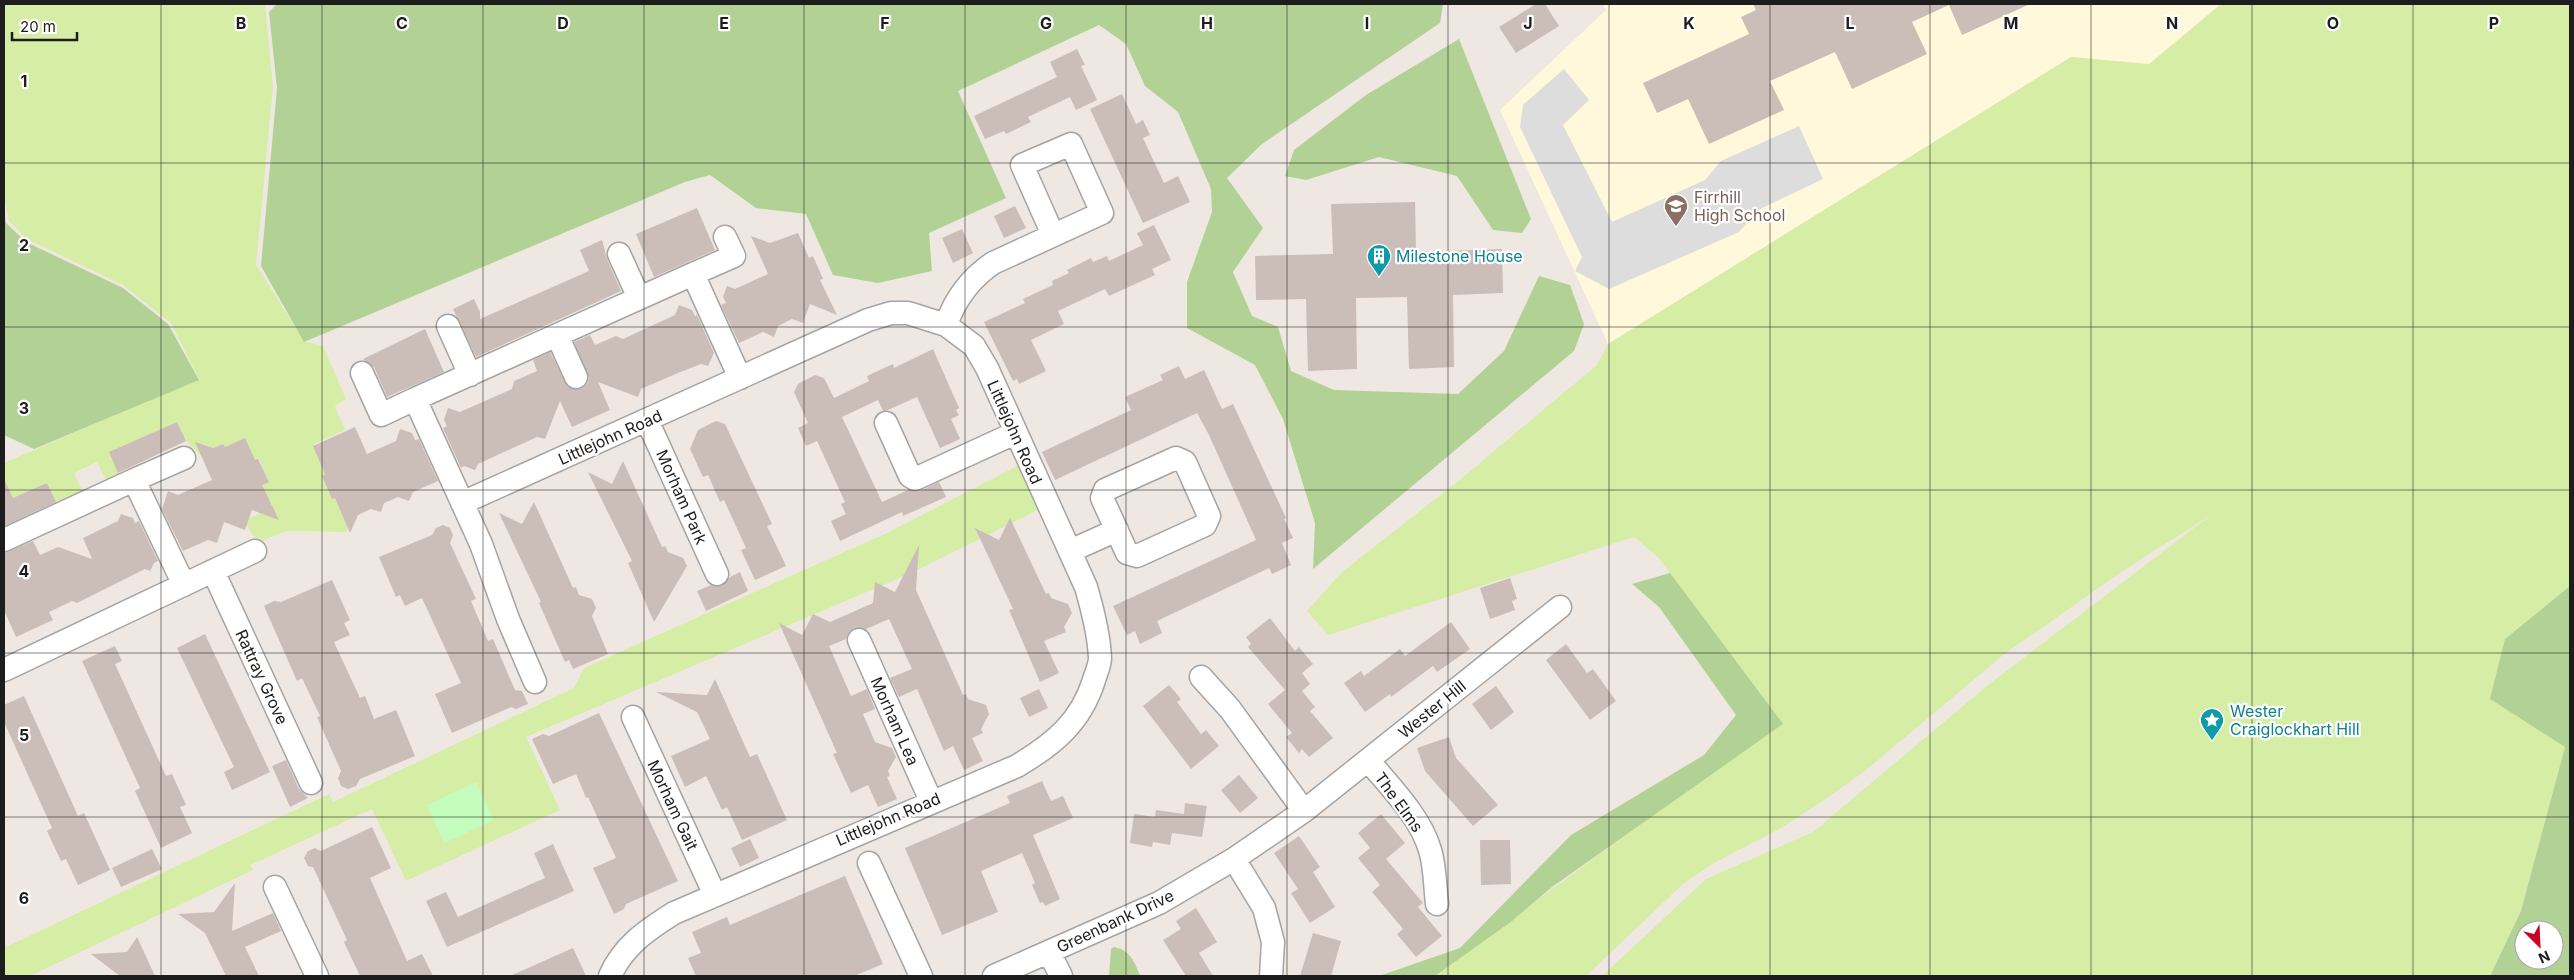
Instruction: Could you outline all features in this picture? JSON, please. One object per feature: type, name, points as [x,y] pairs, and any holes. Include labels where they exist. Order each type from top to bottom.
[{"type":"street","points":[[946,324],[952,309],[978,274],[993,262],[1053,235]]},
{"type":"street","points":[[362,373],[381,415],[734,256],[725,238]]},
{"type":"street","points":[[619,254],[639,298]]},
{"type":"street","points":[[693,274],[740,378]]},
{"type":"street","name":"Littlejohn Road","points":[[462,503],[868,320],[891,312],[908,313],[946,324],[974,346],[987,368],[1086,587],[1097,624],[1100,660],[1090,693],[1078,717],[1057,738],[1017,766],[714,893],[674,913],[643,933],[625,952],[610,976]]},
{"type":"street","points":[[448,326],[470,375]]},
{"type":"street","points":[[557,335],[576,377]]},
{"type":"street","points":[[415,400],[482,544],[508,619],[535,682]]},
{"type":"street","name":"Morham Park","points":[[647,420],[717,574]]},
{"type":"street","points":[[886,423],[910,476],[915,479],[1015,433]]},
{"type":"street","points":[[4,540],[184,458]]},
{"type":"street","points":[[1176,458],[1185,462],[1209,516],[1205,525],[1137,556],[1127,553],[1116,530],[1102,498],[1105,490],[1176,458]]},
{"type":"street","points":[[134,480],[184,585]]},
{"type":"street","points":[[1070,551],[1116,530]]},
{"type":"street","points":[[4,670],[255,551]]},
{"type":"street","name":"Rattray Grove","points":[[213,571],[311,783]]},
{"type":"street","name":"Wester Hill","points":[[1234,859],[1304,811],[1560,606]]},
{"type":"street","name":"Morham Lea","points":[[859,640],[930,801]]},
{"type":"street","points":[[1201,677],[1230,710],[1304,811]]},
{"type":"street","name":"Morham Gait","points":[[632,717],[714,893]]},
{"type":"street","name":"The Elms","points":[[1368,760],[1411,813],[1423,834],[1430,851],[1437,904]]},
{"type":"street","points":[[1234,859],[1264,908],[1273,942],[1271,976]]},
{"type":"street","name":"Greenbank Drive","points":[[994,976],[1159,903],[1234,859]]},
{"type":"street","points":[[869,863],[921,976]]},
{"type":"street","points":[[275,887],[317,976]]},
{"type":"street","points":[[1049,952],[1061,976]]},
{"type":"shaded area","name":"Firrhill High School","points":[[1603,4],[2221,4],[2149,65],[2071,57],[1608,344],[1500,110],[1606,10]]},
{"type":"shaded area","points":[[1564,69],[1589,100],[1563,125],[1612,222],[1705,180],[1721,161],[1799,126],[1823,179],[1760,209],[1739,232],[1609,289],[1575,271],[1582,257],[1520,127],[1523,105]]},
{"type":"green space","points":[[4,4],[265,4],[273,87],[256,265],[304,341],[323,346],[346,399],[335,406],[345,430],[314,444],[327,473],[322,476],[332,499],[338,497],[350,522],[346,532],[287,531],[258,542],[247,526],[248,519],[261,513],[266,515],[271,513],[273,507],[271,502],[265,500],[259,486],[269,481],[259,459],[252,462],[245,438],[225,447],[223,444],[213,448],[202,449],[200,455],[186,441],[177,422],[109,452],[119,475],[106,480],[97,462],[74,473],[82,491],[56,502],[47,483],[4,503],[4,463],[199,379],[171,323],[123,285],[27,239],[9,221],[4,194]]},
{"type":"green space","points":[[277,4],[1443,4],[1440,23],[1262,144],[1227,178],[1263,228],[1233,272],[1252,316],[1278,327],[1291,371],[1334,390],[1458,394],[1504,351],[1539,276],[1570,285],[1584,324],[1574,351],[1313,569],[1315,523],[1283,419],[1255,365],[1187,328],[1187,282],[1212,212],[1211,189],[1178,112],[1145,86],[1126,44],[1099,25],[958,91],[1006,198],[929,233],[932,271],[878,283],[833,275],[806,214],[756,208],[710,175],[685,182],[304,342],[261,266],[277,88],[269,12]]},
{"type":"green space","points":[[2221,4],[2570,4],[2570,586],[2505,639],[2565,747],[2521,911],[2517,920],[2514,920],[2514,926],[2490,976],[1602,976],[1706,879],[1813,832],[1988,685],[2211,515],[2127,568],[2003,655],[1865,771],[1831,795],[1781,828],[1714,863],[1683,884],[1586,976],[1423,976],[1525,909],[1760,736],[1773,720],[1659,558],[1634,537],[1328,635],[1307,611],[1342,572],[1457,482],[1597,365],[1608,344],[2071,57],[2149,64]]},
{"type":"green space","points":[[1459,39],[1531,219],[1522,233],[1493,230],[1457,176],[1379,157],[1306,180],[1285,176],[1294,150],[1366,95]]},
{"type":"green space","points":[[4,211],[6,223],[26,242],[123,288],[168,324],[199,380],[34,449],[4,435]]},
{"type":"green space","points":[[1021,464],[1040,509],[909,574],[526,737],[560,810],[406,881],[372,809],[250,865],[253,870],[30,976],[4,976],[4,948],[329,794],[333,802],[574,688],[584,668],[887,533]]},
{"type":"green space","points":[[1670,573],[1783,724],[1552,887],[1512,921],[1435,976],[1379,976],[1460,948],[1571,835],[1704,755],[1736,715],[1659,607],[1632,584]]},
{"type":"green space","points":[[2570,586],[2570,976],[2490,976],[2514,926],[2514,970],[2564,970],[2564,920],[2517,920],[2521,911],[2565,747],[2490,699],[2505,639]]},
{"type":"green space","points":[[476,782],[494,820],[444,843],[427,805]]},
{"type":"green space","points":[[1114,947],[1128,954],[1134,961],[1140,976],[1109,976],[1111,949]]},
{"type":"building","points":[[1536,4],[1545,4],[1559,26],[1516,53],[1499,27]]},
{"type":"building","points":[[1753,4],[2030,4],[1962,35],[1949,5],[1912,22],[1927,54],[1852,89],[1835,52],[1770,81],[1784,110],[1709,144],[1688,99],[1657,113],[1643,83],[1749,34],[1741,17],[1756,10]]},
{"type":"building","points":[[1077,49],[1085,65],[1081,66],[1097,100],[1076,110],[1070,97],[1028,117],[1031,122],[1006,134],[1004,131],[985,139],[974,116],[1057,77],[1050,62]]},
{"type":"building","points":[[1122,94],[1136,124],[1143,120],[1150,135],[1143,138],[1164,183],[1178,176],[1190,202],[1143,223],[1090,109]]},
{"type":"building","name":"Milestone House","points":[[1415,202],[1416,252],[1502,249],[1503,293],[1453,295],[1454,367],[1409,369],[1407,297],[1356,298],[1357,369],[1308,371],[1306,299],[1256,300],[1255,256],[1333,254],[1331,204]]},
{"type":"building","points":[[1015,206],[1026,228],[1004,238],[994,216]]},
{"type":"building","points":[[697,208],[715,250],[654,277],[636,234]]},
{"type":"building","points":[[1154,225],[1171,260],[1152,269],[1155,275],[1109,296],[1105,289],[1058,311],[1064,324],[1031,340],[1046,371],[1019,384],[1017,379],[1013,381],[984,322],[1025,303],[1023,299],[1053,285],[1052,281],[1069,273],[1067,270],[1091,258],[1093,262],[1107,256],[1109,261],[1143,245],[1137,233]]},
{"type":"building","points":[[962,229],[973,253],[953,263],[942,238]]},
{"type":"building","points":[[798,233],[809,258],[813,256],[823,279],[820,280],[837,315],[810,304],[803,323],[792,319],[778,326],[774,337],[763,332],[739,343],[721,305],[726,303],[723,297],[727,286],[735,289],[768,274],[751,236],[770,243]]},
{"type":"building","points":[[602,240],[607,259],[621,291],[476,357],[453,309],[474,299],[480,312],[480,319],[589,271],[580,250]]},
{"type":"building","points":[[679,305],[692,310],[695,316],[697,315],[714,353],[708,366],[701,364],[641,389],[638,397],[598,382],[610,410],[572,427],[560,401],[545,439],[537,437],[478,464],[475,470],[464,466],[461,468],[443,428],[447,426],[444,420],[448,408],[460,412],[512,389],[514,381],[537,371],[533,360],[550,352],[568,387],[581,389],[587,384],[589,378],[574,342],[590,335],[595,345],[616,336],[623,339],[675,315]]},
{"type":"building","points":[[425,329],[444,372],[387,397],[374,367],[363,359]]},
{"type":"building","points":[[933,349],[959,408],[956,410],[959,415],[951,419],[960,439],[940,448],[917,397],[883,411],[878,400],[842,417],[882,502],[908,490],[920,491],[939,482],[946,497],[903,516],[902,512],[840,541],[831,521],[846,514],[841,504],[845,502],[817,441],[806,446],[798,428],[808,423],[794,392],[798,384],[815,375],[824,378],[834,398],[869,381],[867,376],[893,364],[894,368]]},
{"type":"building","points":[[1179,366],[1185,379],[1204,370],[1222,409],[1233,404],[1286,518],[1284,519],[1293,538],[1282,543],[1291,565],[1272,574],[1269,568],[1157,621],[1162,633],[1140,644],[1135,631],[1127,635],[1113,606],[1256,540],[1209,435],[1197,413],[1055,480],[1042,452],[1131,410],[1125,397],[1163,380],[1160,375]]},
{"type":"building","points":[[716,421],[725,424],[772,524],[767,526],[786,566],[755,580],[741,550],[746,548],[724,500],[720,502],[708,475],[703,477],[690,449],[698,430]]},
{"type":"building","points":[[177,422],[186,441],[118,473],[109,452]]},
{"type":"building","points":[[355,427],[367,454],[396,441],[400,429],[412,433],[415,440],[419,439],[438,481],[413,492],[409,501],[398,497],[384,503],[381,512],[371,509],[358,515],[350,533],[335,498],[332,499],[322,476],[325,474],[313,446]]},
{"type":"building","points":[[245,438],[255,460],[258,459],[269,482],[262,485],[279,520],[252,510],[245,530],[224,522],[217,543],[208,540],[183,551],[162,509],[168,491],[178,495],[212,480],[195,442],[213,448],[223,444],[225,447]]},
{"type":"building","points":[[623,461],[662,547],[665,546],[668,552],[683,558],[687,566],[654,622],[628,563],[632,561],[588,472],[612,484]]},
{"type":"building","points":[[4,479],[13,498],[47,483],[56,502],[4,526]]},
{"type":"building","points":[[534,502],[573,588],[576,587],[579,595],[592,599],[596,608],[592,616],[608,654],[573,669],[569,660],[565,662],[539,603],[541,602],[499,513],[522,524]]},
{"type":"building","points":[[121,514],[133,518],[135,523],[139,521],[158,561],[154,563],[150,571],[145,569],[77,603],[72,601],[49,612],[53,620],[16,637],[4,610],[4,553],[33,541],[40,555],[58,547],[92,559],[83,538],[118,521]]},
{"type":"building","points":[[1010,518],[1046,594],[1049,593],[1051,598],[1068,604],[1072,613],[1064,627],[1066,632],[1044,641],[1059,673],[1040,682],[1009,610],[1013,609],[975,528],[999,540]]},
{"type":"building","points":[[443,525],[450,528],[453,535],[450,543],[476,599],[471,601],[488,641],[493,639],[515,690],[522,691],[528,704],[516,709],[511,707],[452,733],[435,694],[461,683],[422,598],[405,606],[400,595],[396,597],[379,557],[432,535],[436,528]]},
{"type":"building","points":[[919,545],[916,590],[963,695],[966,694],[968,699],[986,705],[989,714],[981,729],[983,733],[972,738],[983,761],[964,770],[953,746],[944,751],[917,689],[899,697],[890,678],[912,669],[889,619],[866,629],[854,628],[849,632],[846,639],[829,646],[851,696],[867,689],[875,709],[863,714],[875,742],[892,748],[896,757],[888,771],[890,776],[887,777],[897,799],[878,807],[868,785],[851,793],[833,754],[837,753],[779,623],[802,635],[813,614],[830,622],[873,603],[875,582],[895,592]]},
{"type":"building","points":[[740,572],[748,591],[706,611],[697,591],[711,585],[722,586],[730,577]]},
{"type":"building","points":[[1510,578],[1517,599],[1512,601],[1515,610],[1490,619],[1480,588]]},
{"type":"building","points":[[332,580],[350,620],[344,623],[350,635],[334,642],[360,698],[365,696],[374,719],[396,710],[415,756],[360,779],[356,786],[348,789],[341,786],[338,778],[341,771],[317,717],[320,716],[302,678],[297,681],[264,606],[274,601],[281,602]]},
{"type":"building","points":[[1270,618],[1295,651],[1299,647],[1313,664],[1302,673],[1310,684],[1302,691],[1315,707],[1310,711],[1333,738],[1309,757],[1302,749],[1299,753],[1286,737],[1292,733],[1268,704],[1285,690],[1248,647],[1251,644],[1246,637]]},
{"type":"building","points":[[1451,622],[1470,649],[1437,672],[1433,666],[1391,697],[1390,694],[1365,712],[1344,683],[1361,671],[1364,676],[1400,649],[1405,656]]},
{"type":"building","points":[[205,634],[270,772],[232,790],[224,772],[234,767],[177,648]]},
{"type":"building","points":[[1566,644],[1587,673],[1593,669],[1616,701],[1590,720],[1546,660]]},
{"type":"building","points":[[115,646],[122,661],[115,664],[166,776],[172,774],[186,805],[180,807],[192,833],[161,848],[135,791],[140,788],[82,661]]},
{"type":"building","points":[[715,679],[750,757],[757,754],[787,820],[742,840],[727,807],[722,810],[706,776],[685,787],[671,756],[710,739],[697,712],[656,692],[707,695]]},
{"type":"building","points":[[1169,685],[1181,699],[1177,702],[1201,734],[1206,730],[1219,746],[1191,769],[1143,706]]},
{"type":"building","points":[[1496,686],[1514,712],[1491,730],[1472,704]]},
{"type":"building","points":[[1039,689],[1048,708],[1029,717],[1020,698]]},
{"type":"building","points":[[24,696],[78,816],[84,813],[110,870],[78,885],[66,859],[61,861],[47,831],[52,828],[4,722],[4,705]]},
{"type":"building","points":[[599,713],[678,881],[626,904],[624,909],[614,914],[593,868],[616,858],[588,797],[586,798],[576,774],[553,784],[532,739],[543,734],[549,736]]},
{"type":"building","points":[[1449,737],[1456,758],[1498,805],[1473,826],[1425,771],[1417,748]]},
{"type":"building","points":[[286,760],[299,789],[308,798],[290,807],[272,766]]},
{"type":"building","points":[[1239,775],[1258,798],[1240,813],[1221,790]]},
{"type":"building","points":[[1042,781],[1051,801],[1063,796],[1073,818],[1033,835],[1060,899],[1045,906],[1043,902],[1040,903],[1032,885],[1035,883],[1022,853],[981,871],[998,912],[942,935],[905,848],[1010,803],[1007,796]]},
{"type":"building","points":[[1185,803],[1207,806],[1202,837],[1172,833],[1170,845],[1153,842],[1152,847],[1130,843],[1134,814],[1155,817],[1156,810],[1184,814]]},
{"type":"building","points":[[1381,814],[1405,843],[1386,859],[1423,903],[1418,907],[1442,936],[1416,957],[1397,934],[1403,929],[1372,892],[1380,885],[1358,858],[1370,848],[1358,833]]},
{"type":"building","points":[[372,827],[391,868],[370,878],[407,961],[422,954],[433,976],[360,976],[344,942],[347,940],[313,867],[308,866],[304,858],[308,851],[315,848],[321,851]]},
{"type":"building","points":[[1299,836],[1320,867],[1313,872],[1335,907],[1310,923],[1291,893],[1298,889],[1274,853]]},
{"type":"building","points":[[750,839],[759,858],[740,867],[731,848]]},
{"type":"building","points":[[1480,840],[1510,840],[1511,884],[1481,885]]},
{"type":"building","points":[[553,844],[574,891],[447,947],[426,901],[446,892],[458,917],[545,878],[534,853]]},
{"type":"building","points":[[152,849],[162,869],[121,887],[112,868]]},
{"type":"building","points":[[845,876],[883,964],[854,976],[696,976],[688,958],[701,953],[692,932],[727,917],[730,925]]},
{"type":"building","points":[[235,883],[232,931],[273,913],[281,931],[245,947],[259,976],[226,976],[205,933],[178,914],[214,912]]},
{"type":"building","points":[[1196,908],[1217,942],[1199,953],[1213,976],[1186,976],[1163,940],[1181,929],[1176,921]]},
{"type":"building","points":[[1313,933],[1341,941],[1331,976],[1300,976]]},
{"type":"building","points":[[137,937],[155,976],[120,976],[91,954],[127,952]]},
{"type":"building","points":[[573,948],[586,976],[510,976]]},
{"type":"place","name":"Firrhill High School","points":[[1676,227]]},
{"type":"place","name":"Milestone House","points":[[1379,277]]},
{"type":"place","name":"Wester Craiglockhart Hill","points":[[2212,741]]}]
